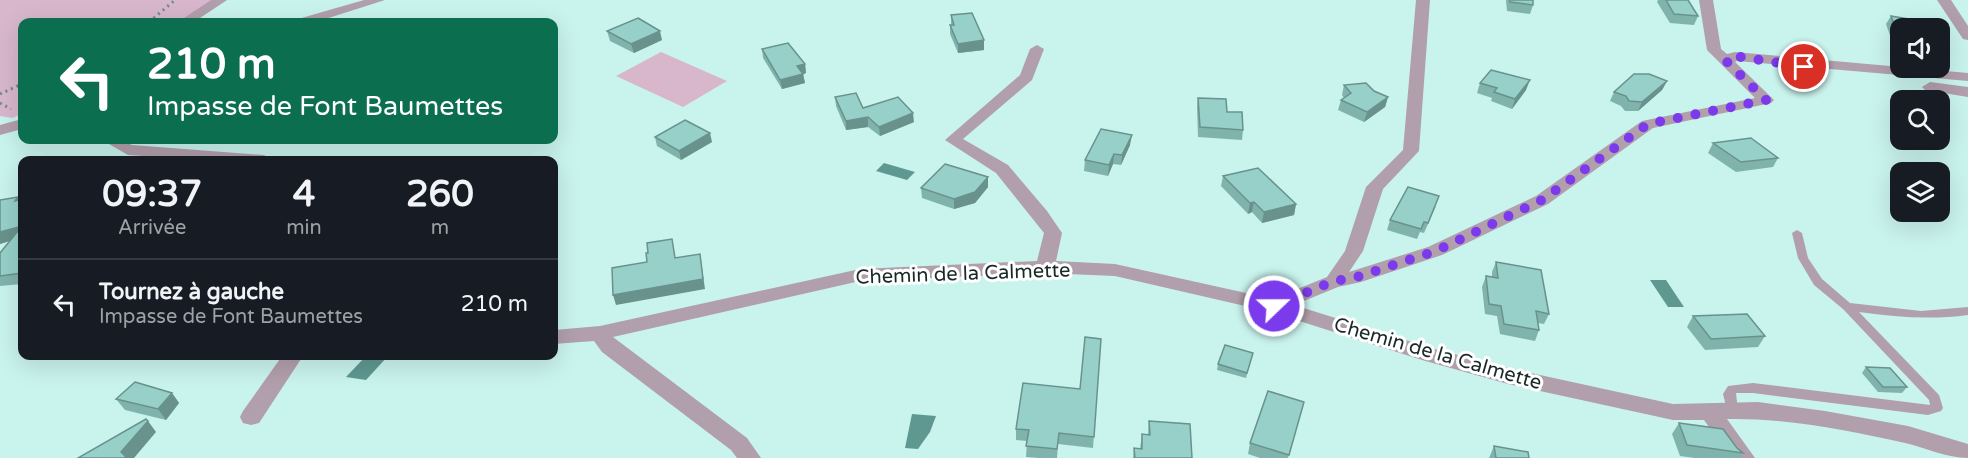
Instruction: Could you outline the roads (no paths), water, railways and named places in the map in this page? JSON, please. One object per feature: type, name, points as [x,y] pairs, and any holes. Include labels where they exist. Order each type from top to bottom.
[{"type":"street","points":[[192,18],[220,0]]},
{"type":"street","points":[[317,18],[378,0]]},
{"type":"street","points":[[1334,281],[1354,251],[1375,188],[1411,151],[1423,0]]},
{"type":"street","points":[[1706,0],[1714,50],[1731,59],[1968,92]]},
{"type":"street","points":[[1944,0],[1968,36]]},
{"type":"street","points":[[1037,49],[1027,76],[953,140],[1002,169],[1041,214],[1053,233],[1045,267]]},
{"type":"street","points":[[1274,306],[1334,281],[1354,278],[1436,251],[1542,200],[1648,124],[1766,100],[1731,59]]},
{"type":"street","points":[[1731,59],[1949,77],[1968,76]]},
{"type":"street","points":[[0,130],[18,125]]},
{"type":"street","points":[[118,144],[142,156]]},
{"type":"street","name":"Chemin de la Calmette","points":[[558,337],[600,333],[860,275],[1045,267],[1115,270],[1168,280],[1274,306],[1429,355],[1509,376],[1672,412],[1758,410],[1825,419],[1908,435],[1968,453]]},
{"type":"street","points":[[600,333],[609,347],[739,444],[750,458]]},
{"type":"street","points":[[251,417],[289,360]]},
{"type":"street","points":[[1721,412],[1744,458]]},
{"type":"lane","points":[[1721,412],[1732,389],[1753,388],[1928,410],[1937,408],[1935,398],[1847,306],[1818,282],[1803,258],[1797,233]]},
{"type":"lane","points":[[1847,306],[1912,316],[1935,316],[1968,311]]},
{"type":"water","points":[[884,163],[915,172],[907,180],[876,171]]},
{"type":"water","points":[[1650,280],[1666,280],[1684,307],[1668,307]]},
{"type":"water","points":[[362,360],[384,360],[366,380],[346,377]]},
{"type":"water","points":[[912,414],[936,416],[930,432],[918,449],[905,448]]}]
